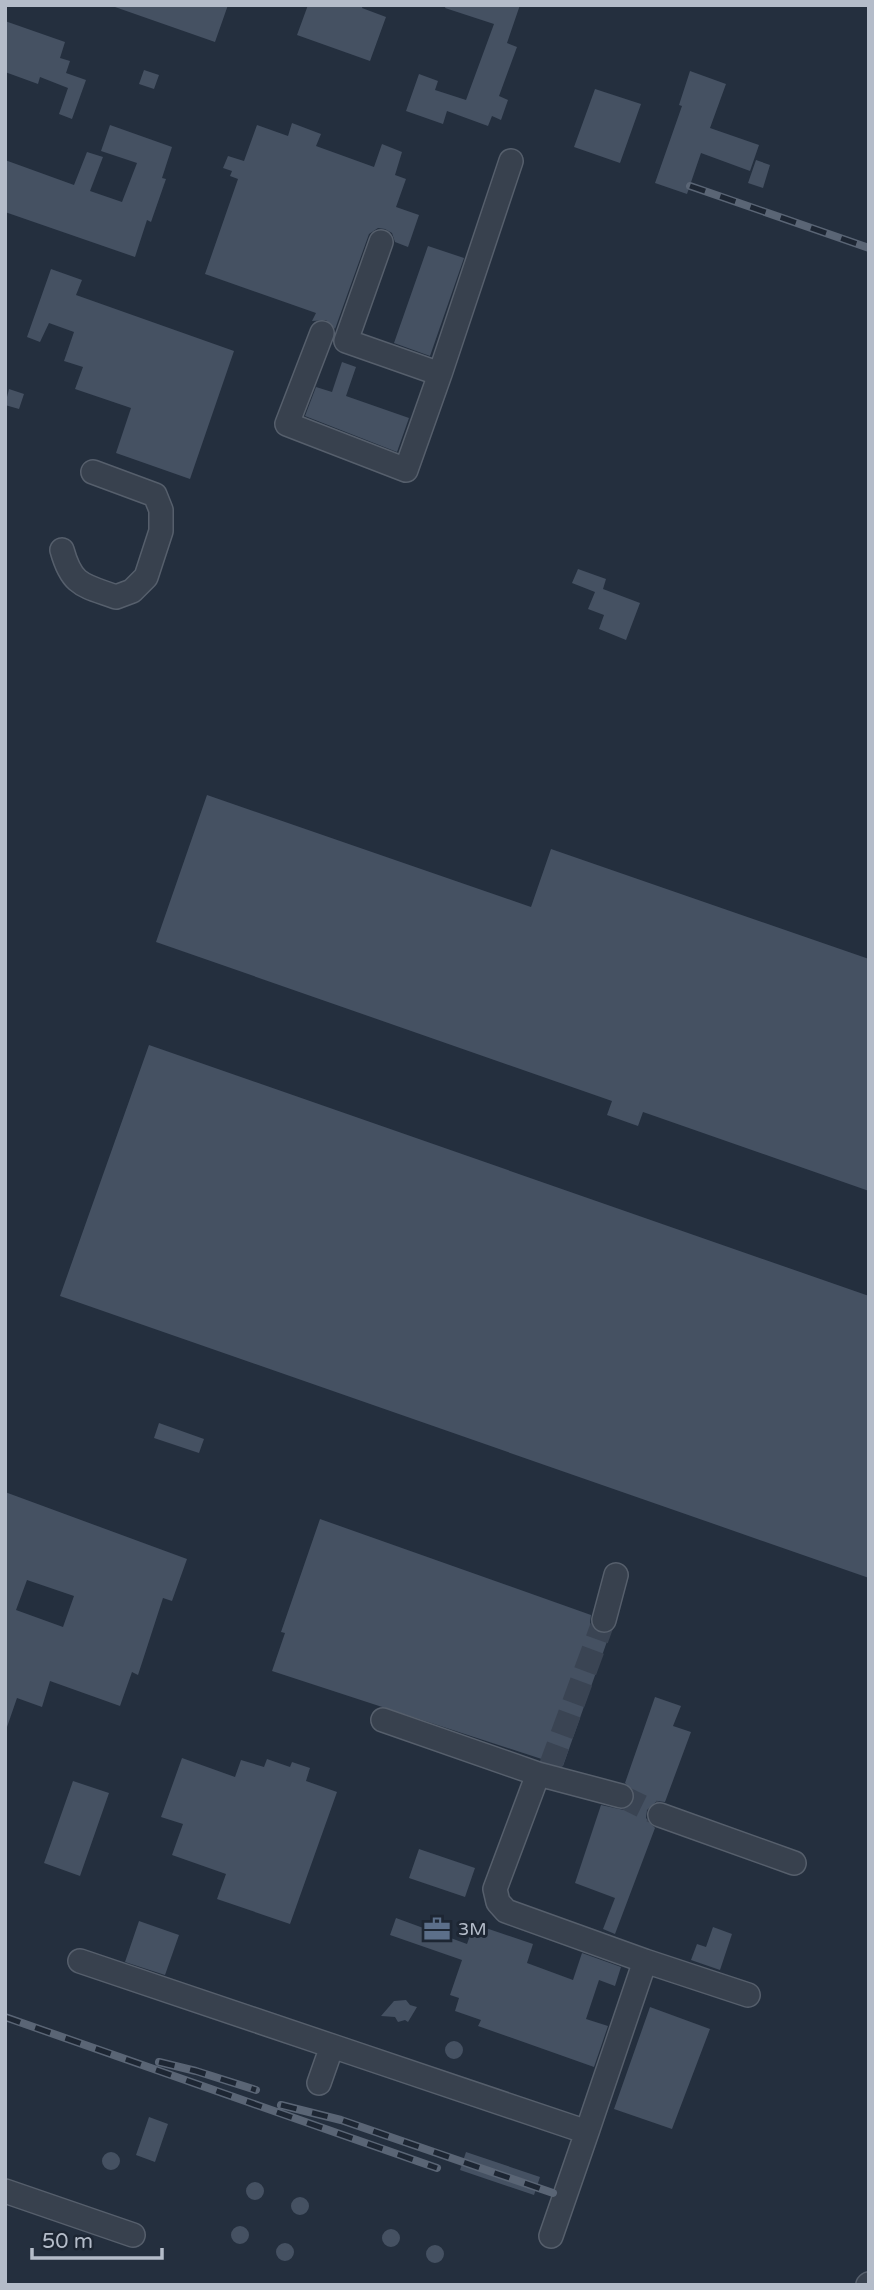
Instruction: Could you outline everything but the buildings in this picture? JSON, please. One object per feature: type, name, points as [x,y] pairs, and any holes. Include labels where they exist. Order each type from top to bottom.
[{"type":"lane","points":[[322,333],[287,424],[406,470],[511,161]]},
{"type":"lane","points":[[381,242],[346,341],[440,374]]},
{"type":"lane","points":[[62,550],[74,580],[116,597],[132,590],[146,577],[161,531],[161,510],[155,495],[93,472]]},
{"type":"lane","points":[[604,1620],[616,1575]]},
{"type":"lane","points":[[383,1720],[621,1796]]},
{"type":"lane","points":[[545,1772],[495,1889],[498,1902],[506,1911],[748,1995]]},
{"type":"lane","points":[[660,1815],[794,1863]]},
{"type":"lane","points":[[551,2236],[645,1961]]},
{"type":"lane","points":[[80,1962],[587,2132]]},
{"type":"lane","points":[[319,2083],[331,2046]]},
{"type":"lane","points":[[5,2191],[133,2235]]},
{"type":"tunnel","points":[[550,1767],[604,1620]]},
{"type":"tunnel","points":[[621,1796],[660,1815]]},
{"type":"railway","points":[[690,186],[869,248]]},
{"type":"railway","points":[[5,2017],[437,2168]]},
{"type":"railway","points":[[159,2062],[256,2090]]},
{"type":"railway","points":[[281,2105],[341,2120],[553,2193]]},
{"type":"place","name":"3M","points":[[437,1929]]}]
